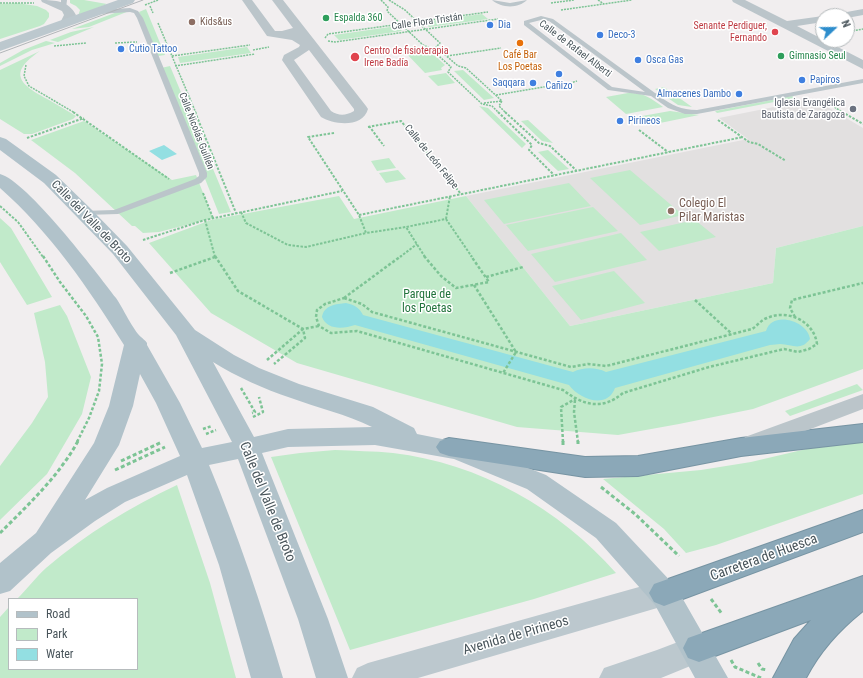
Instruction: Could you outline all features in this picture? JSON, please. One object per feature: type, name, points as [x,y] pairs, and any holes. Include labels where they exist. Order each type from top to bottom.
[{"type":"highway","points":[[449,447],[585,467],[638,466],[741,447],[863,433]]},
{"type":"highway","name":"Carretera de Huesca","points":[[664,593],[863,521]]},
{"type":"highway","points":[[699,648],[863,588]]},
{"type":"highway","points":[[779,674],[805,649],[834,616],[863,594]]},
{"type":"main road","points":[[0,47],[129,0]]},
{"type":"main road","name":"Calle del Valle de Broto","points":[[0,142],[50,179],[85,213],[120,250],[186,332],[246,445],[313,619],[332,678]]},
{"type":"main road","points":[[0,179],[14,191],[52,230],[101,291],[136,343],[194,459],[223,534],[247,607],[266,678]]},
{"type":"main road","name":"Calle del Valle de Broto","points":[[186,332],[213,352],[251,373],[291,390],[358,411],[381,421],[416,440]]},
{"type":"main road","points":[[43,543],[106,445],[121,406],[136,343]]},
{"type":"main road","points":[[0,582],[43,543],[93,508],[143,480],[194,459],[246,445],[305,436],[342,434],[380,435],[416,440],[449,447],[497,463],[537,482],[588,515],[630,551],[664,593],[699,648],[712,678]]},
{"type":"main road","name":"Avenida de Pirineos","points":[[368,678],[664,593]]},
{"type":"main road","points":[[615,678],[660,664],[699,648]]},
{"type":"street","points":[[247,0],[269,33],[297,38],[305,42],[306,47],[288,58],[288,60],[326,114],[332,119],[338,120],[356,117],[360,113],[361,109],[321,58],[311,42],[277,0]]},
{"type":"street","points":[[737,0],[863,65]]},
{"type":"street","points":[[41,2],[64,3],[70,15],[66,23]]},
{"type":"street","points":[[785,25],[815,20]]},
{"type":"street","points":[[283,35],[296,31],[298,26]]},
{"type":"street","points":[[295,54],[311,54],[321,58]]},
{"type":"street","points":[[741,447],[863,401]]},
{"type":"lane","points":[[495,0],[500,3],[510,4],[522,3],[524,0]]},
{"type":"lane","name":"Calle Nicolás Guillén","points":[[85,213],[115,212],[181,188],[198,181],[203,177],[203,173],[140,18],[136,12],[127,10],[99,12]]},
{"type":"lane","name":"Calle de Rafael Alberti","points":[[656,95],[610,89],[526,24],[526,22],[541,18],[551,20],[679,111],[697,112],[863,81]]},
{"type":"lane","name":"Calle de Rafael Alberti","points":[[620,90],[635,87],[636,85],[632,78]]},
{"type":"path","points":[[381,0],[388,7],[387,11],[400,24],[423,45],[430,48],[451,67],[448,72],[482,104],[492,106],[532,145]]},
{"type":"path","points":[[389,0],[395,6],[403,8],[426,29],[440,43],[436,46],[458,66],[466,68],[502,100]]},
{"type":"path","points":[[551,3],[574,0]]},
{"type":"path","points":[[598,0],[604,4]]},
{"type":"path","points":[[561,10],[632,0]]},
{"type":"path","points":[[0,3],[24,4],[41,2]]},
{"type":"path","points":[[150,6],[153,13]]},
{"type":"path","name":"Calle Flora Tristán","points":[[328,34],[488,12]]},
{"type":"path","name":"Calle Flora Tristán","points":[[335,42],[498,19]]},
{"type":"path","name":"Calle Nicolás Guillén","points":[[156,20],[176,65],[236,213]]},
{"type":"path","points":[[116,43],[144,42]]},
{"type":"path","points":[[54,46],[86,43]]},
{"type":"path","points":[[172,56],[250,45]]},
{"type":"path","points":[[447,56],[501,48]]},
{"type":"path","points":[[161,68],[255,54]]},
{"type":"path","points":[[26,65],[24,73],[25,80],[29,86],[84,118],[181,188]]},
{"type":"path","points":[[570,83],[577,82]]},
{"type":"path","points":[[496,95],[550,86]]},
{"type":"path","points":[[482,104],[502,100]]},
{"type":"path","points":[[502,100],[499,106],[539,143],[550,146],[576,170]]},
{"type":"path","points":[[823,100],[863,124]]},
{"type":"path","points":[[27,138],[84,118]]},
{"type":"path","points":[[717,120],[742,138],[749,142],[758,144],[786,162]]},
{"type":"path","name":"Calle de León Felipe","points":[[401,121],[461,194]]},
{"type":"path","points":[[370,128],[384,146]]},
{"type":"path","points":[[639,130],[668,152]]},
{"type":"path","points":[[308,137],[359,215],[366,233]]},
{"type":"path","points":[[359,215],[576,170],[742,138]]},
{"type":"path","points":[[539,143],[532,145],[528,150],[554,175]]},
{"type":"path","points":[[143,240],[205,220],[342,191]]},
{"type":"path","points":[[406,227],[444,280],[456,288],[474,286],[489,282],[446,218],[450,196]]},
{"type":"path","points":[[0,206],[18,222],[87,320],[97,336],[104,365],[98,397],[78,440],[54,476],[27,507],[0,533]]},
{"type":"path","points":[[241,212],[246,223],[288,244],[306,246],[446,218]]},
{"type":"path","points":[[205,220],[215,257],[238,291],[303,329]]},
{"type":"path","points":[[319,326],[316,317],[317,310],[325,304],[344,298],[417,244]]},
{"type":"path","points":[[170,273],[215,257]]},
{"type":"path","points":[[486,277],[524,267]]},
{"type":"path","points":[[795,318],[790,308],[792,300],[863,283]]},
{"type":"path","points":[[474,286],[516,352]]},
{"type":"path","points":[[267,360],[303,329],[319,326],[330,332],[357,332],[563,390],[575,399],[593,404],[604,404],[616,399],[623,393],[708,367],[784,349],[798,352],[809,350],[817,344],[817,336],[809,325],[795,318],[780,315],[767,318],[752,329],[606,366],[593,363],[580,363],[571,367],[372,312],[362,304],[344,298]]},
{"type":"path","points":[[695,300],[732,334]]},
{"type":"path","points":[[503,373],[516,352]]},
{"type":"path","points":[[575,399],[574,412],[578,444]]},
{"type":"path","points":[[199,430],[212,426]]},
{"type":"path","points":[[120,461],[162,442]]},
{"type":"path","points":[[594,483],[635,514],[679,556]]},
{"type":"path","points":[[711,599],[722,614]]},
{"type":"path","points":[[758,663],[762,668],[779,674]]},
{"type":"shaded area","name":"Colegio El Pilar Maristas","points":[[814,99],[863,128],[863,226],[776,248],[773,283],[570,326],[466,196],[748,139],[719,118]]},
{"type":"green space","points":[[70,0],[84,0],[107,4],[78,16],[80,10],[70,3]]},
{"type":"green space","points":[[17,3],[37,6],[46,10],[49,13],[49,17],[44,24],[40,26],[0,39],[0,4]]},
{"type":"green space","points":[[146,9],[165,55],[158,56],[139,12]]},
{"type":"green space","points":[[120,11],[129,11],[89,27],[72,29]]},
{"type":"green space","points":[[482,14],[488,19],[429,27],[423,22]]},
{"type":"green space","points":[[397,26],[402,31],[339,40],[334,35]]},
{"type":"green space","points":[[94,27],[58,42],[50,40],[71,32]]},
{"type":"green space","points":[[46,41],[55,43],[32,50],[0,66],[0,63],[23,50]]},
{"type":"green space","points":[[247,47],[251,53],[180,63],[178,57]]},
{"type":"green space","points":[[421,49],[430,51],[445,65],[441,68],[442,70],[425,73],[404,51]]},
{"type":"green space","points":[[40,51],[29,59],[23,66],[21,78],[25,84],[39,95],[76,116],[73,119],[32,134],[24,134],[0,119],[0,70]]},
{"type":"green space","points":[[170,66],[231,212],[219,214],[161,68]]},
{"type":"green space","points":[[463,70],[494,98],[484,100],[454,71]]},
{"type":"green space","points":[[446,73],[455,83],[438,86],[428,76]]},
{"type":"green space","points":[[664,87],[692,107],[678,105],[655,89]]},
{"type":"green space","points":[[628,93],[647,96],[663,107],[626,114],[606,97]]},
{"type":"green space","points":[[792,96],[795,98],[717,113],[715,111]]},
{"type":"green space","points":[[479,106],[488,108],[526,144],[522,148]]},
{"type":"green space","points":[[670,111],[699,115],[660,123],[631,118]]},
{"type":"green space","points":[[528,120],[553,143],[542,141],[521,121]]},
{"type":"green space","points":[[84,121],[172,180],[196,175],[213,218],[159,232],[143,233],[135,226],[132,226],[75,173],[31,140]]},
{"type":"green space","points":[[548,150],[569,169],[558,171],[538,152]]},
{"type":"green space","points":[[389,158],[396,168],[377,171],[371,161]]},
{"type":"green space","points":[[398,170],[406,179],[386,183],[379,173]]},
{"type":"green space","points":[[630,170],[683,215],[640,225],[590,178]]},
{"type":"green space","points":[[569,183],[591,206],[504,224],[484,200]]},
{"type":"green space","name":"Parque de los Poetas","points":[[339,196],[354,219],[466,196],[570,326],[773,283],[776,248],[863,226],[863,369],[753,409],[618,435],[517,427],[297,363],[211,313],[149,243],[211,220]]},
{"type":"green space","points":[[593,207],[618,231],[528,251],[506,225]]},
{"type":"green space","points":[[0,218],[11,228],[52,297],[27,305],[0,262]]},
{"type":"green space","points":[[695,220],[716,237],[659,251],[640,232]]},
{"type":"green space","points":[[621,233],[647,260],[555,282],[531,254]]},
{"type":"green space","points":[[614,271],[645,303],[581,320],[552,286]]},
{"type":"green space","points":[[60,305],[67,316],[91,377],[82,414],[47,474],[0,520],[0,466],[32,423],[48,397],[45,362],[34,313]]},
{"type":"green space","points":[[857,384],[863,390],[790,416],[785,411]]},
{"type":"green space","points":[[863,440],[863,494],[716,545],[686,553],[664,529],[603,479],[701,470],[751,462],[819,446]]},
{"type":"green space","points":[[335,450],[371,451],[425,458],[487,478],[544,510],[570,529],[594,550],[616,573],[534,599],[350,650],[271,457]]},
{"type":"green space","points":[[177,485],[210,583],[236,678],[0,678],[0,617],[8,608],[8,670],[138,670],[138,598],[18,598],[46,568],[61,556],[109,522],[142,502]]},
{"type":"water","points":[[164,145],[177,154],[162,160],[149,151]]},
{"type":"water","points":[[346,303],[356,307],[363,315],[573,372],[590,368],[606,372],[766,331],[775,321],[782,320],[790,320],[803,327],[808,333],[810,339],[803,345],[770,345],[615,388],[611,395],[606,399],[593,400],[579,394],[569,385],[355,325],[341,328],[331,326],[324,321],[322,317],[325,310],[331,306]]},
{"type":"tram line","points":[[0,53],[143,0]]},
{"type":"place","name":"Espalda 360","points":[[326,18]]},
{"type":"place","name":"Kids&us","points":[[192,22]]},
{"type":"place","name":"Dia","points":[[490,25]]},
{"type":"place","name":"Senante Perdiguer, Fernando","points":[[775,32]]},
{"type":"place","name":"Deco-3","points":[[600,35]]},
{"type":"place","name":"Café Bar Los Poetas","points":[[520,43]]},
{"type":"place","name":"Cutio Tattoo","points":[[121,49]]},
{"type":"place","name":"Gimnasio Seul","points":[[781,56]]},
{"type":"place","name":"Centro de fisioterapia Irene Badía","points":[[355,57]]},
{"type":"place","name":"Osca Gas","points":[[638,60]]},
{"type":"place","name":"Cañizo","points":[[559,74]]},
{"type":"place","name":"Papiros","points":[[802,80]]},
{"type":"place","name":"Saqqara","points":[[533,83]]},
{"type":"place","name":"Almacenes Dambo","points":[[739,94]]},
{"type":"place","name":"Iglesia Evangélica Bautista de Zaragoza","points":[[853,109]]},
{"type":"place","name":"Pirineos","points":[[620,121]]},
{"type":"place","name":"Colegio El Pilar Maristas","points":[[671,211]]}]
